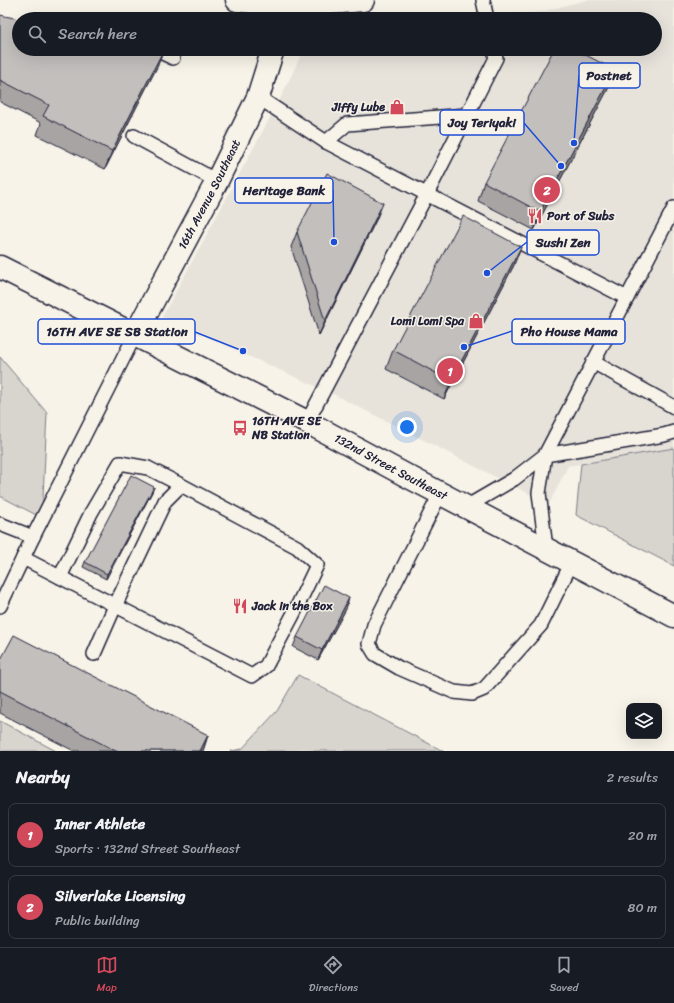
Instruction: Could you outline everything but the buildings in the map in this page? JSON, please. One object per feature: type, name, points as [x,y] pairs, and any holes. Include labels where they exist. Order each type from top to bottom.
[{"type":"main road","points":[[237,0],[291,9],[363,0]]},
{"type":"main road","name":"16th Avenue Southeast","points":[[135,335],[217,181],[258,97],[271,56]]},
{"type":"main road","name":"132nd Street Southeast","points":[[0,267],[307,422],[440,494],[674,616]]},
{"type":"lane","points":[[483,0],[486,12]]},
{"type":"lane","points":[[169,56],[173,58]]},
{"type":"lane","points":[[307,422],[427,194],[496,58],[496,56]]},
{"type":"lane","points":[[258,97],[326,142],[627,298]]},
{"type":"lane","points":[[326,142],[347,124],[467,115]]},
{"type":"lane","points":[[134,136],[217,181]]},
{"type":"lane","points":[[546,548],[539,493],[545,455],[674,208]]},
{"type":"lane","points":[[0,606],[33,536],[135,335]]},
{"type":"lane","points":[[593,362],[674,407]]},
{"type":"lane","points":[[466,507],[514,479],[545,455],[674,432]]},
{"type":"lane","points":[[23,558],[252,676],[266,666],[294,613],[316,565],[297,547],[181,485],[148,468],[120,463],[91,513],[60,577]]},
{"type":"lane","points":[[94,654],[165,501],[181,485]]},
{"type":"lane","points":[[440,494],[374,625],[369,644],[375,654],[399,668],[454,692],[472,694],[484,689],[541,625],[572,562]]},
{"type":"lane","points":[[0,524],[33,536]]},
{"type":"shaded area","points":[[586,0],[674,0],[674,448],[568,466],[549,504],[335,395],[162,317],[279,101],[301,56],[662,56],[662,12],[541,12]]},
{"type":"shaded area","points":[[0,357],[47,413],[42,518],[0,496]]},
{"type":"shaded area","points":[[674,448],[674,566],[576,515],[581,464]]},
{"type":"shaded area","points":[[298,675],[443,751],[231,751],[242,749],[277,711]]},
{"type":"shaded area","points":[[0,721],[56,751],[0,751]]},
{"type":"place","name":"Jiffy Lube","points":[[397,107]]},
{"type":"place","name":"Postnet","points":[[574,143]]},
{"type":"place","name":"Joy Teriyaki","points":[[561,166]]},
{"type":"place","name":"Silverlake Licensing","points":[[547,190]]},
{"type":"place","name":"Port of Subs","points":[[535,216]]},
{"type":"place","name":"Heritage Bank","points":[[334,242]]},
{"type":"place","name":"Sushi Zen","points":[[487,273]]},
{"type":"place","name":"Lomi Lomi Spa","points":[[476,321]]},
{"type":"place","name":"Pho House Mama","points":[[464,347]]},
{"type":"place","name":"16TH AVE SE SB Station","points":[[243,351]]},
{"type":"place","name":"Inner Athlete","points":[[450,371]]},
{"type":"place","name":"16TH AVE SE NB Station","points":[[240,428]]},
{"type":"place","name":"Jack in the Box","points":[[240,606]]}]
